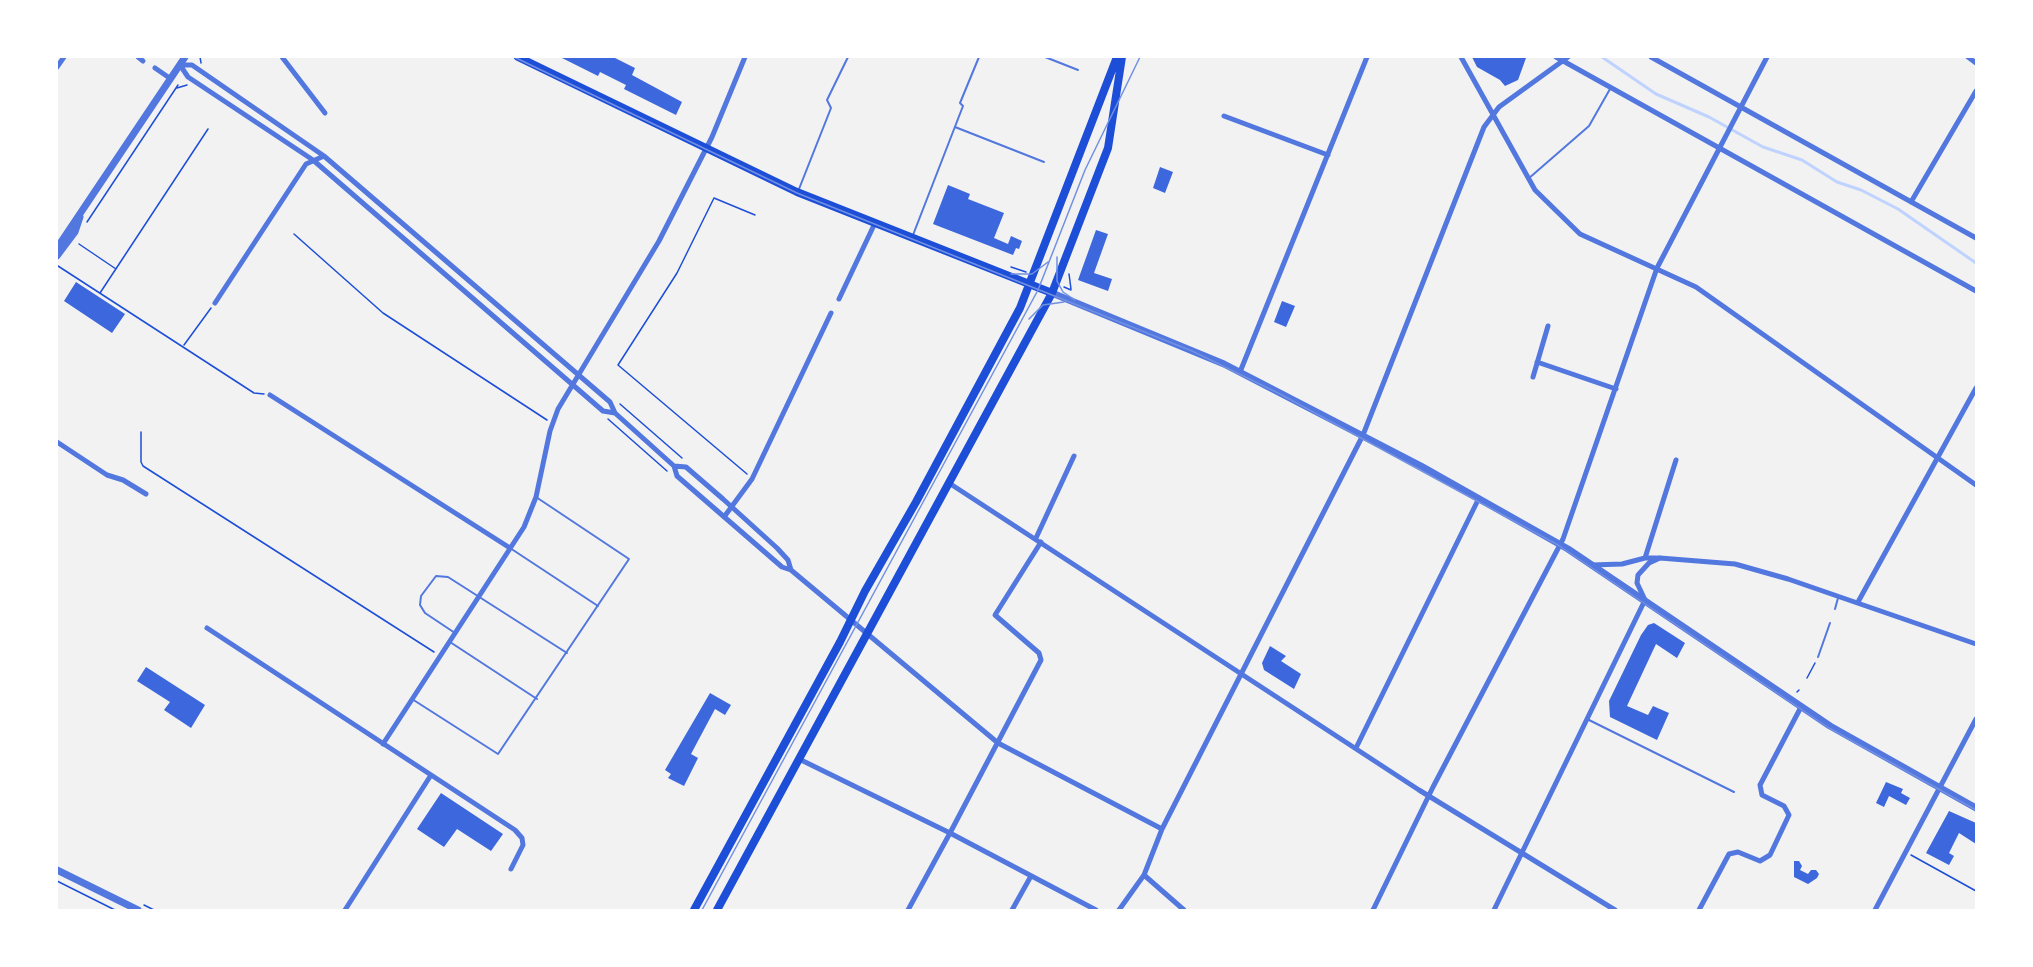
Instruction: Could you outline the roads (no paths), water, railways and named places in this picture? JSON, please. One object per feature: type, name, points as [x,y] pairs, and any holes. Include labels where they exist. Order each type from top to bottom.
[{"type":"main road","points":[[518,57],[797,192],[1052,293]]},
{"type":"main road","points":[[694,910],[850,619],[982,380],[1030,284],[1117,57]]},
{"type":"main road","points":[[717,910],[1052,293],[1108,148],[1122,57]]},
{"type":"street","points":[[57,67],[63,57]]},
{"type":"street","points":[[57,248],[185,57]]},
{"type":"street","points":[[282,57],[325,112]]},
{"type":"street","points":[[383,744],[526,522],[536,497],[553,423],[577,374],[645,267],[706,149],[745,57]]},
{"type":"street","points":[[1461,57],[1535,190],[1580,234],[1657,268],[1707,295],[1976,485]]},
{"type":"street","points":[[1556,57],[1566,59],[1611,88],[1976,291]]},
{"type":"street","points":[[1651,57],[1976,238]]},
{"type":"street","points":[[1373,910],[1429,795],[1560,544],[1657,268],[1767,57]]},
{"type":"street","points":[[1968,57],[1976,63]]},
{"type":"street","points":[[1240,372],[1365,58]]},
{"type":"street","points":[[1119,910],[1144,875],[1162,829],[1363,435],[1480,137],[1493,113],[1566,59]]},
{"type":"street","points":[[180,65],[192,65],[324,156],[610,402],[615,413],[674,466],[677,476],[724,517],[998,743],[1162,829]]},
{"type":"street","points":[[180,65],[185,75],[313,160],[603,411],[615,413]]},
{"type":"street","points":[[154,68],[171,79]]},
{"type":"street","points":[[1911,202],[1976,91]]},
{"type":"street","points":[[1224,116],[1328,155]]},
{"type":"street","points":[[215,303],[306,164],[324,156]]},
{"type":"street","points":[[57,256],[75,232],[81,215]]},
{"type":"street","points":[[838,299],[874,223]]},
{"type":"street","points":[[1052,293],[1240,372],[1479,498],[1560,544],[1801,706],[1976,808]]},
{"type":"street","points":[[724,517],[752,478],[831,313]]},
{"type":"street","points":[[1533,377],[1548,326]]},
{"type":"street","points":[[1537,362],[1616,389]]},
{"type":"street","points":[[1858,602],[1976,388]]},
{"type":"street","points":[[270,395],[510,548]]},
{"type":"street","points":[[57,442],[107,475],[123,480],[146,494]]},
{"type":"street","points":[[908,910],[1041,659],[1039,653],[995,614],[1039,540],[1074,456]]},
{"type":"street","points":[[1645,558],[1676,460]]},
{"type":"street","points":[[674,466],[686,467],[731,507],[777,548],[788,560],[791,570]]},
{"type":"street","points":[[949,483],[1429,795],[1615,910]]},
{"type":"street","points":[[1356,748],[1479,498]]},
{"type":"street","points":[[1592,565],[1622,564],[1645,558],[1735,564],[1858,602],[1976,644]]},
{"type":"street","points":[[1645,600],[1637,583],[1638,575],[1649,563],[1660,558]]},
{"type":"street","points":[[1494,910],[1645,600]]},
{"type":"street","points":[[207,628],[519,834],[523,848],[511,869]]},
{"type":"street","points":[[1699,910],[1729,854],[1738,852],[1760,861],[1770,855],[1789,815],[1784,806],[1762,795],[1760,785],[1801,706]]},
{"type":"street","points":[[1875,910],[1904,851],[1976,719]]},
{"type":"street","points":[[799,759],[950,833],[1096,910]]},
{"type":"street","points":[[345,910],[431,775]]},
{"type":"street","points":[[57,870],[138,910]]},
{"type":"street","points":[[1144,875],[1184,910]]},
{"type":"street","points":[[1012,910],[1031,876]]},
{"type":"lane","points":[[797,192],[831,108],[828,100],[848,57]]},
{"type":"lane","points":[[912,238],[963,106],[960,103],[979,57]]},
{"type":"lane","points":[[1045,57],[1078,70]]},
{"type":"lane","points":[[1528,179],[1589,126],[1611,88]]},
{"type":"lane","points":[[955,127],[1044,162]]},
{"type":"lane","points":[[412,699],[498,754],[629,559],[536,497]]},
{"type":"lane","points":[[510,548],[598,606]]},
{"type":"lane","points":[[455,633],[420,608],[420,597],[431,581],[438,576],[446,576],[567,653]]},
{"type":"lane","points":[[1834,609],[1839,596]]},
{"type":"lane","points":[[1818,657],[1830,622]]},
{"type":"lane","points":[[450,642],[537,699]]},
{"type":"lane","points":[[1587,719],[1734,792]]},
{"type":"waterway","points":[[1602,57],[1656,94],[1709,117],[1763,147],[1802,160],[1837,182],[1861,190],[1898,209],[1976,263]]},
{"type":"tram line","points":[[514,57],[797,193],[1192,351],[1280,394],[1558,545],[1829,728],[1976,810]]},
{"type":"tram line","points":[[702,910],[1038,290],[1085,170],[1140,57]]},
{"type":"tram line","points":[[1057,257],[1057,281],[1063,292],[1075,300]]},
{"type":"tram line","points":[[1011,274],[1032,274],[1048,262]]},
{"type":"tram line","points":[[1029,319],[1043,305],[1064,302]]}]
